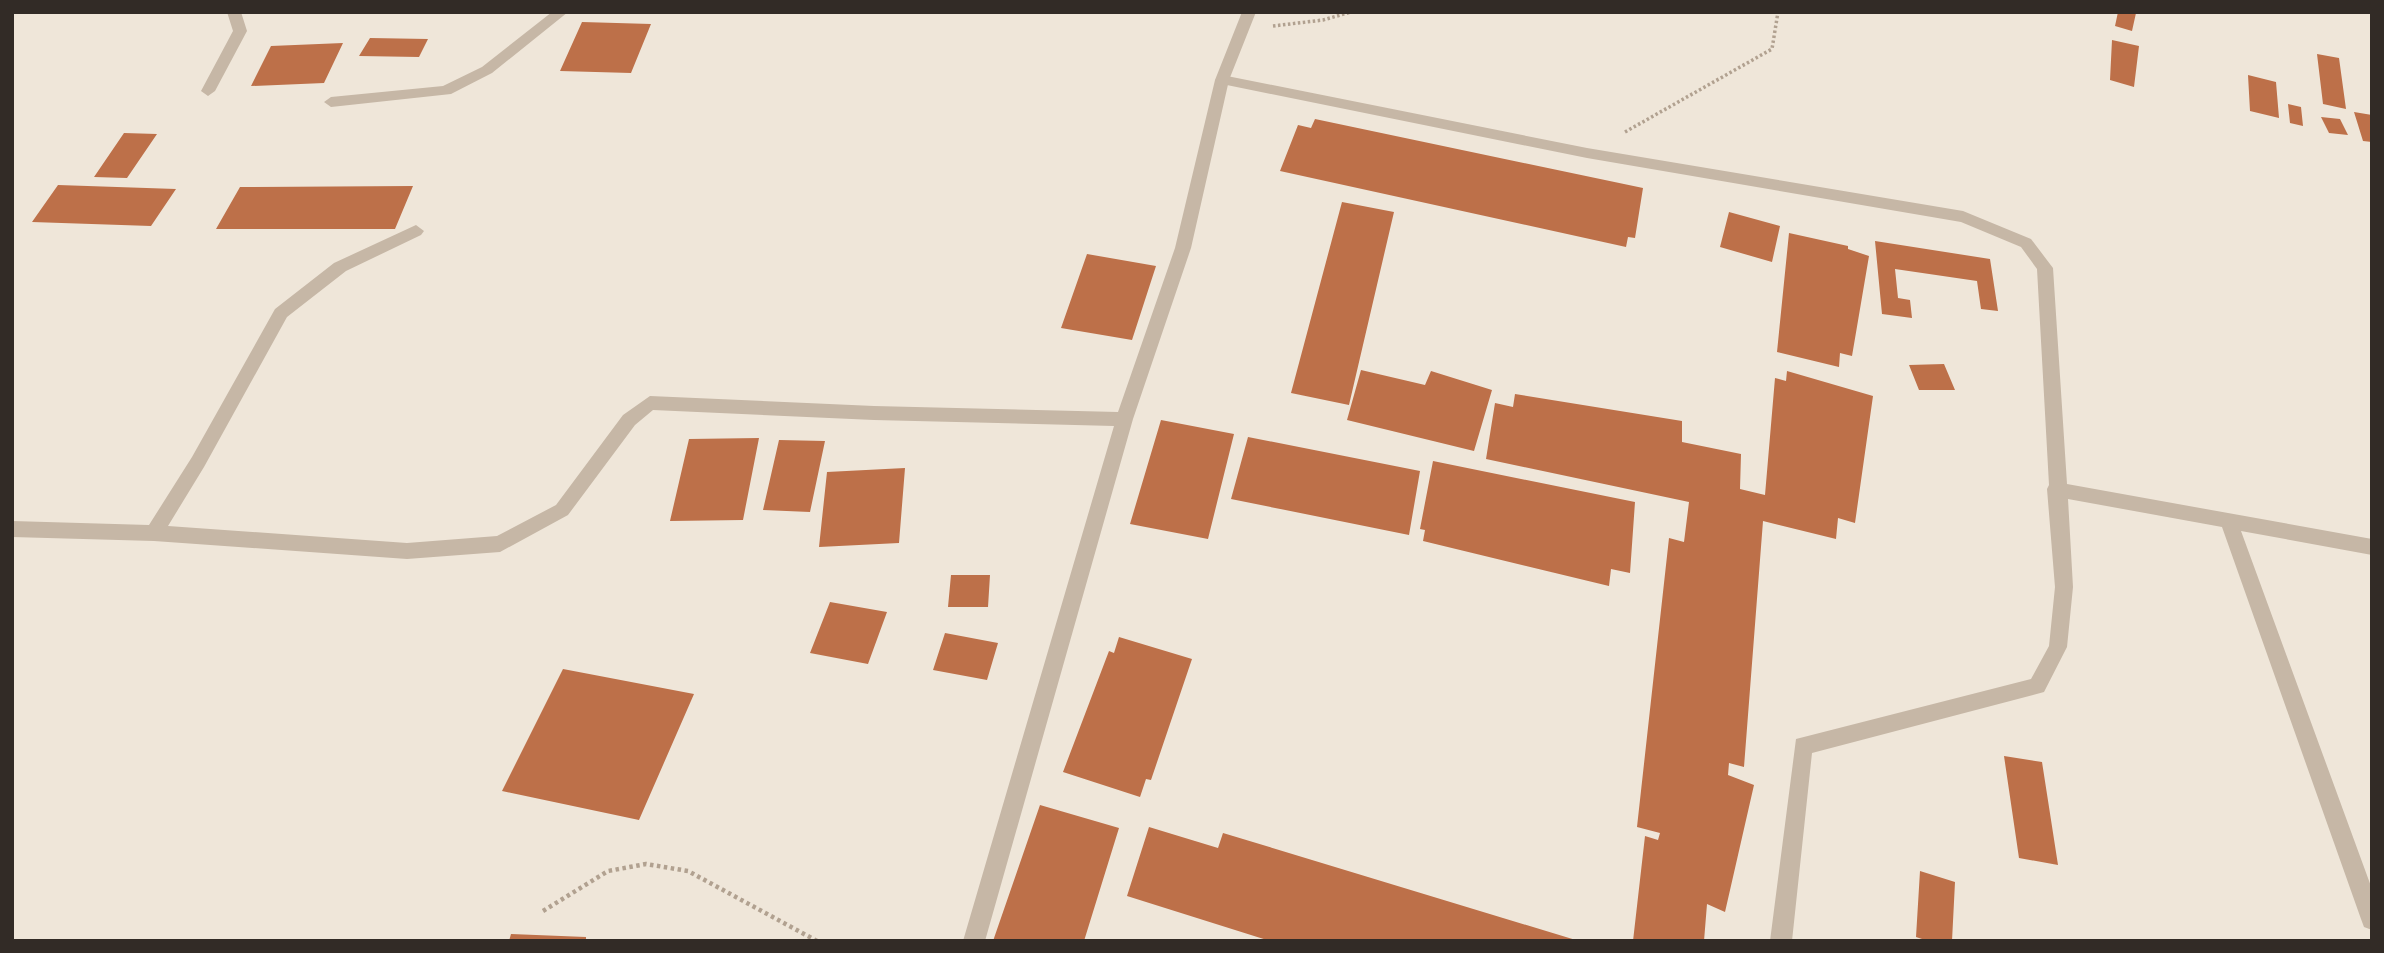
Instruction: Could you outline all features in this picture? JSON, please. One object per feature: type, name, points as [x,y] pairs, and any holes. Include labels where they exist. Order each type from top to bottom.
[{"type":"street","points":[[208,91],[240,31],[234,12]]},
{"type":"street","points":[[331,102],[446,91],[487,70],[561,12]]},
{"type":"street","points":[[974,941],[1124,419],[1183,248],[1222,80],[1247,21]]},
{"type":"street","points":[[1222,80],[1587,153],[1963,217],[2026,243],[2045,268],[2056,489],[2064,587],[2058,647],[2037,686],[1803,746],[1781,941]]},
{"type":"street","points":[[154,533],[198,462],[281,313],[340,267],[415,231]]},
{"type":"street","points":[[12,528],[154,533],[407,551],[500,544],[562,510],[629,420],[650,403],[874,413],[1124,419]]},
{"type":"street","points":[[2056,489],[2372,547]]},
{"type":"street","points":[[2229,522],[2372,919]]},
{"type":"path","points":[[1247,21],[1323,20],[1351,12]]},
{"type":"path","points":[[1587,153],[1772,50],[1778,12]]},
{"type":"path","points":[[543,912],[608,871],[646,864],[688,871],[817,941]]},
{"type":"building","points":[[2118,12],[2136,13],[2132,31],[2115,26]]},
{"type":"building","points":[[582,22],[651,24],[631,73],[560,71]]},
{"type":"building","points":[[370,38],[428,39],[419,57],[359,56]]},
{"type":"building","points":[[2112,40],[2139,46],[2134,87],[2110,80]]},
{"type":"building","points":[[343,43],[324,83],[251,86],[271,46]]},
{"type":"building","points":[[2317,54],[2339,58],[2346,109],[2323,104]]},
{"type":"building","points":[[2248,75],[2276,82],[2279,118],[2250,111]]},
{"type":"building","points":[[2288,104],[2301,107],[2303,126],[2290,123]]},
{"type":"building","points":[[2354,112],[2372,115],[2372,142],[2363,141]]},
{"type":"building","points":[[2321,117],[2340,119],[2348,135],[2329,133]]},
{"type":"building","points":[[1315,119],[1643,188],[1635,238],[1628,237],[1626,247],[1280,171],[1298,125],[1311,128]]},
{"type":"building","points":[[124,133],[157,134],[127,178],[94,177]]},
{"type":"building","points":[[58,185],[176,189],[151,226],[32,222]]},
{"type":"building","points":[[413,186],[395,229],[216,229],[240,187]]},
{"type":"building","points":[[1342,202],[1394,212],[1349,405],[1291,393]]},
{"type":"building","points":[[1729,212],[1780,226],[1772,262],[1720,247]]},
{"type":"building","points":[[1789,233],[1848,246],[1848,249],[1869,256],[1852,356],[1840,353],[1839,367],[1777,352]]},
{"type":"building","points":[[1875,241],[1990,259],[1998,311],[1981,309],[1977,281],[1895,269],[1898,298],[1910,300],[1912,318],[1882,314]]},
{"type":"building","points":[[1087,254],[1156,266],[1132,340],[1061,328]]},
{"type":"building","points":[[1944,364],[1955,390],[1919,390],[1909,365]]},
{"type":"building","points":[[1361,370],[1425,385],[1431,371],[1492,390],[1474,451],[1347,420]]},
{"type":"building","points":[[1787,371],[1873,396],[1855,523],[1838,518],[1836,539],[1763,521],[1744,767],[1729,763],[1728,775],[1754,785],[1725,912],[1707,904],[1704,941],[1633,941],[1645,836],[1658,840],[1660,833],[1637,827],[1669,538],[1684,542],[1689,502],[1486,459],[1495,403],[1513,407],[1515,394],[1682,421],[1682,442],[1741,454],[1740,489],[1765,495],[1775,378],[1786,381]]},
{"type":"building","points":[[1161,420],[1234,434],[1208,539],[1130,524]]},
{"type":"building","points":[[1248,437],[1420,471],[1409,535],[1231,499]]},
{"type":"building","points":[[759,438],[743,520],[670,521],[689,439]]},
{"type":"building","points":[[779,440],[825,441],[810,512],[763,510]]},
{"type":"building","points":[[1433,461],[1635,502],[1630,573],[1611,569],[1609,586],[1423,541],[1425,530],[1420,529]]},
{"type":"building","points":[[905,468],[899,543],[819,547],[827,472]]},
{"type":"building","points":[[951,575],[990,575],[988,607],[948,607]]},
{"type":"building","points":[[830,602],[887,612],[868,664],[810,653]]},
{"type":"building","points":[[945,633],[998,643],[987,680],[933,670]]},
{"type":"building","points":[[1119,637],[1192,659],[1151,780],[1146,779],[1140,797],[1063,772],[1109,651],[1114,653]]},
{"type":"building","points":[[563,669],[694,694],[639,820],[502,791]]},
{"type":"building","points":[[2004,756],[2042,762],[2058,865],[2019,858]]},
{"type":"building","points":[[1040,805],[1119,828],[1084,941],[993,941]]},
{"type":"building","points":[[1149,827],[1218,848],[1223,833],[1579,941],[1270,941],[1127,896]]},
{"type":"building","points":[[1920,871],[1955,882],[1952,941],[1928,941],[1916,937]]},
{"type":"building","points":[[511,934],[586,937],[586,941],[509,941]]}]
